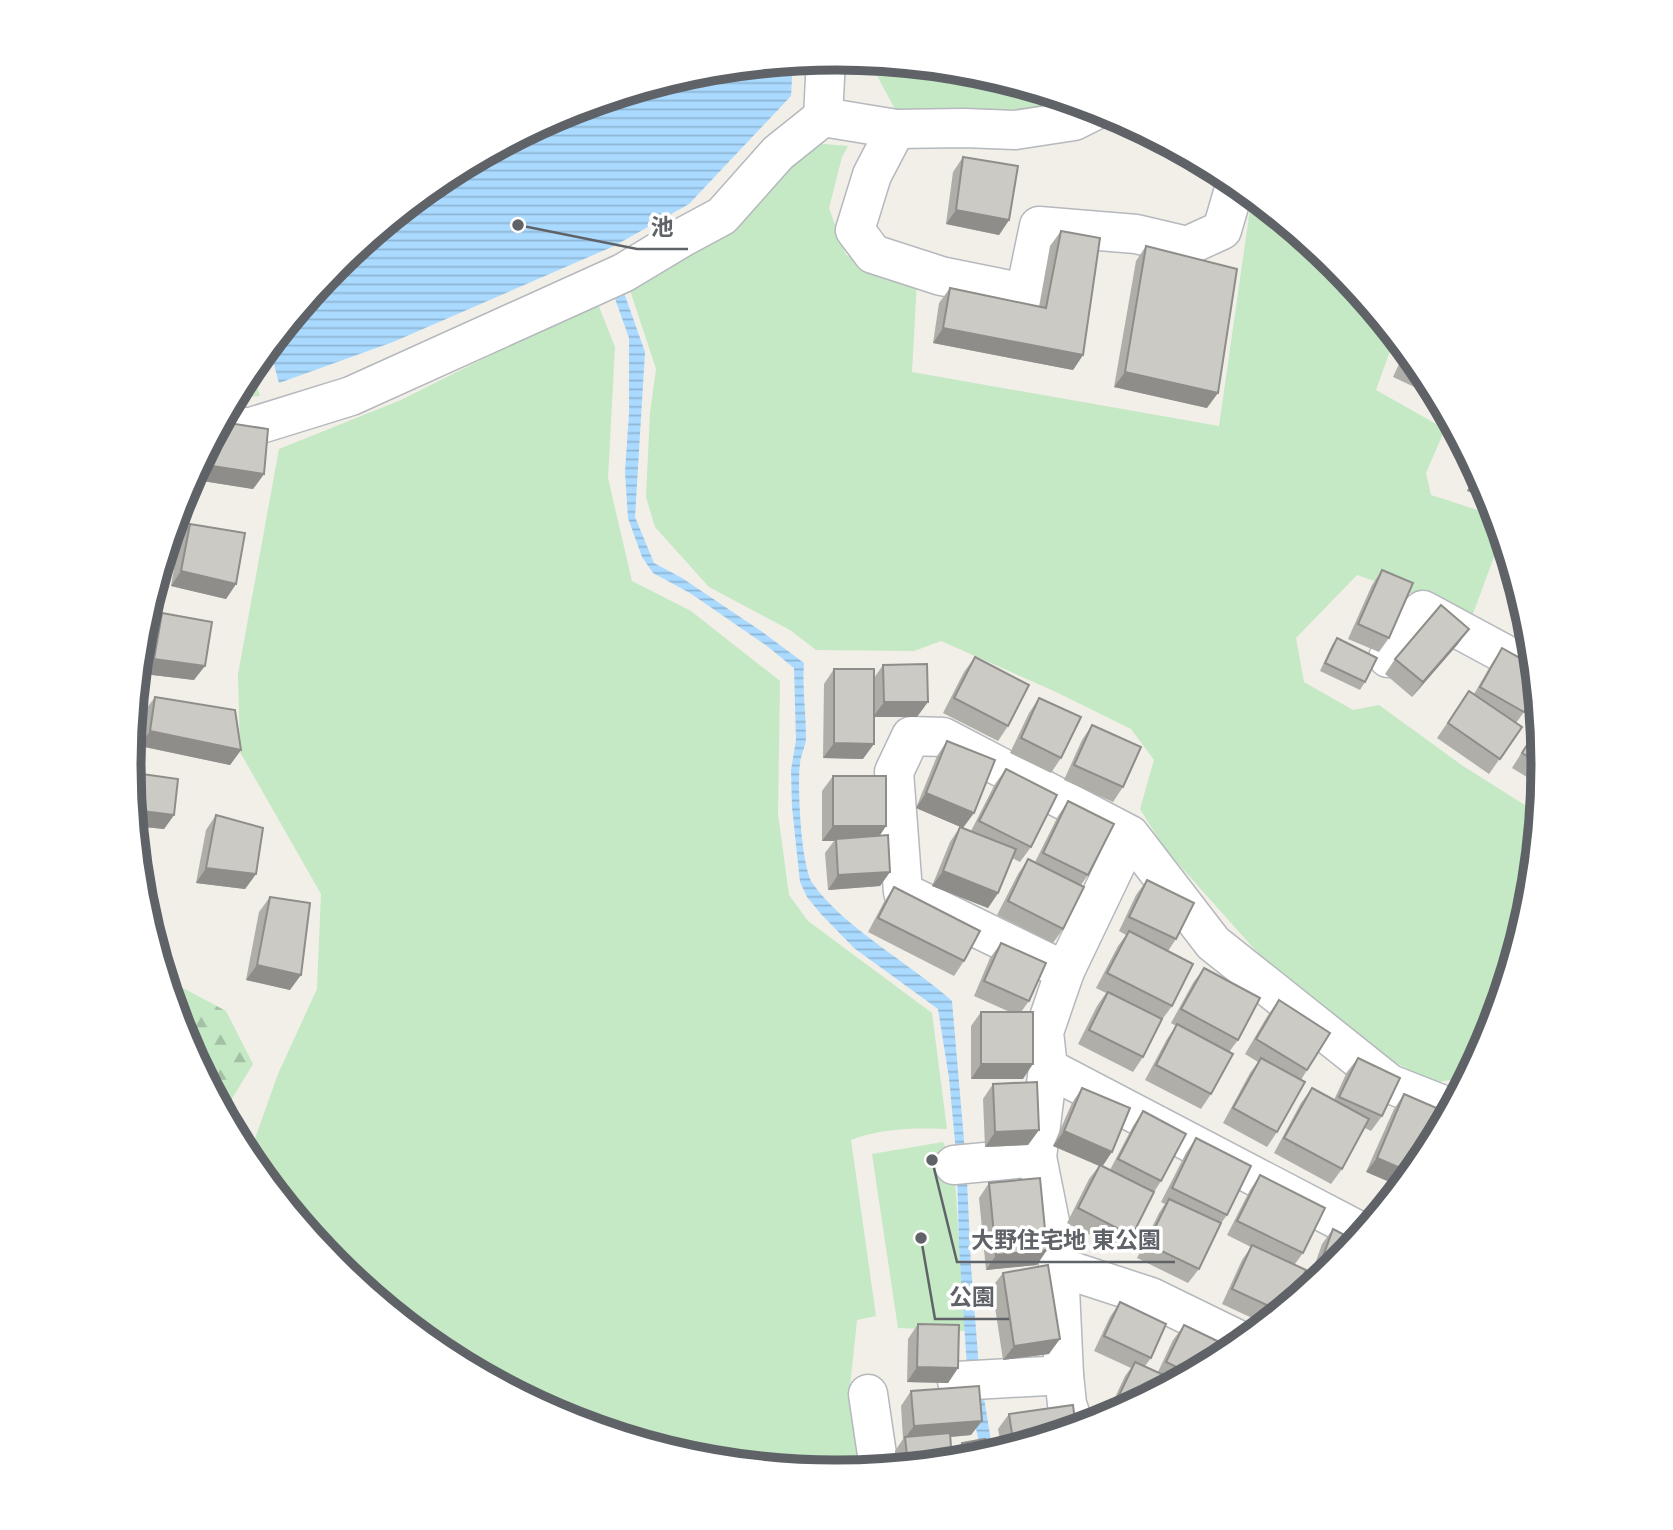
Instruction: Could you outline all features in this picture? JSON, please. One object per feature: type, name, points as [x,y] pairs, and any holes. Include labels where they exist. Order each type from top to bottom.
[{"type":"street","points":[[823,117],[825,70]]},
{"type":"street","points":[[230,427],[251,427],[351,396],[623,273],[722,216],[778,153],[823,117],[896,129],[1015,130],[1074,121],[1084,116]]},
{"type":"street","points":[[896,129],[872,175],[855,230],[873,254],[941,276],[1025,293],[1039,226],[1136,234],[1187,246],[1222,230],[1233,194]]},
{"type":"street","points":[[1388,658],[1409,621],[1423,610],[1524,665]]},
{"type":"street","points":[[1065,971],[903,892],[894,772],[911,736],[943,737],[1130,835],[1213,943],[1390,1084],[1442,1105]]},
{"type":"street","points":[[1072,1418],[1064,1375],[1059,1266],[1037,1157],[1048,1068],[1044,1032],[1065,971],[1130,835]]},
{"type":"street","points":[[1048,1068],[1354,1228]]},
{"type":"street","points":[[963,1164],[1037,1157]]},
{"type":"street","points":[[1059,1266],[1152,1297],[1232,1337]]},
{"type":"street","points":[[957,1381],[1064,1375]]},
{"type":"street","points":[[868,1394],[878,1459]]},
{"type":"green space","points":[[875,72],[972,83],[1055,105],[957,115],[895,109]]},
{"type":"green space","points":[[812,143],[848,146],[842,157],[829,208],[846,255],[917,281],[912,372],[1219,426],[1250,207],[1295,242],[1328,274],[1388,342],[1391,347],[1376,390],[1445,430],[1426,473],[1431,495],[1484,512],[1497,549],[1473,614],[1357,575],[1296,638],[1304,682],[1353,710],[1379,705],[1463,766],[1530,808],[1526,856],[1508,945],[1479,1031],[1456,1079],[1432,1083],[1370,1048],[1257,952],[1165,849],[1140,809],[1154,760],[1131,729],[1054,691],[941,641],[914,651],[816,650],[790,630],[709,587],[655,527],[646,497],[650,413],[656,369],[629,287],[634,279],[726,237],[777,165]]},
{"type":"green space","points":[[598,304],[615,347],[608,478],[632,581],[691,611],[780,681],[778,814],[789,895],[808,921],[932,1013],[947,1129],[886,1131],[851,1140],[876,1316],[857,1320],[849,1396],[859,1459],[791,1459],[701,1447],[613,1423],[529,1388],[450,1343],[378,1288],[328,1237],[329,1235],[314,1223],[285,1188],[254,1142],[278,1074],[317,989],[321,894],[240,752],[238,674],[279,449],[401,400],[590,305]]},
{"type":"green space","points":[[256,384],[260,396],[248,397]]},
{"type":"green space","points":[[177,985],[226,1011],[253,1064],[230,1102],[194,1031]]},
{"type":"green space","points":[[943,1142],[954,1165],[965,1331],[898,1328],[872,1154]]},
{"type":"green space","points":[[352,1263],[370,1266],[378,1288]]},
{"type":"water","points":[[792,71],[791,96],[689,204],[614,246],[393,342],[279,383],[273,360],[314,307],[345,274],[378,242],[413,214],[489,163],[571,123],[613,107],[701,83]]},
{"type":"water","points":[[622,287],[645,352],[635,517],[654,563],[682,578],[804,663],[806,737],[800,763],[799,789],[803,844],[809,875],[826,900],[859,930],[952,1001],[965,1152],[956,1152],[949,1078],[938,1009],[854,948],[807,897],[800,882],[792,807],[791,770],[796,740],[794,668],[690,593],[653,573],[642,557],[628,518],[625,472],[629,413],[629,338],[613,293]]},
{"type":"water","points":[[957,1170],[967,1181],[979,1368],[967,1368]]},
{"type":"water","points":[[968,1392],[983,1392],[991,1442],[980,1445]]},
{"type":"building","points":[[963,157],[1018,166],[1009,220],[956,210]]},
{"type":"building","points":[[1061,231],[1100,238],[1083,355],[943,328],[950,288],[1046,308]]},
{"type":"building","points":[[1146,246],[1237,269],[1218,393],[1125,372]]},
{"type":"building","points":[[232,423],[268,429],[264,474],[210,466]]},
{"type":"building","points":[[190,524],[245,533],[236,584],[181,571]]},
{"type":"building","points":[[1382,570],[1413,583],[1389,638],[1358,624]]},
{"type":"building","points":[[1441,605],[1469,629],[1423,682],[1395,659]]},
{"type":"building","points":[[162,613],[212,622],[205,666],[154,659]]},
{"type":"building","points":[[1337,638],[1377,658],[1365,682],[1325,663]]},
{"type":"building","points":[[1502,648],[1524,660],[1529,704],[1524,712],[1480,687]]},
{"type":"building","points":[[975,657],[1029,685],[1008,726],[954,698]]},
{"type":"building","points":[[927,664],[928,702],[884,702],[883,665]]},
{"type":"building","points":[[834,669],[874,669],[874,744],[834,743]]},
{"type":"building","points":[[1469,691],[1522,727],[1500,759],[1448,723]]},
{"type":"building","points":[[155,697],[235,710],[241,750],[150,731]]},
{"type":"building","points":[[1039,698],[1081,717],[1061,758],[1021,738]]},
{"type":"building","points":[[1092,725],[1141,747],[1123,787],[1074,765]]},
{"type":"building","points":[[1531,739],[1532,759],[1522,753]]},
{"type":"building","points":[[947,741],[995,760],[974,813],[926,793]]},
{"type":"building","points":[[1006,769],[1057,795],[1031,847],[979,821]]},
{"type":"building","points":[[141,774],[178,779],[174,815],[143,811]]},
{"type":"building","points":[[833,776],[886,776],[886,826],[833,826]]},
{"type":"building","points":[[1068,801],[1114,824],[1088,875],[1043,853]]},
{"type":"building","points":[[216,815],[263,828],[256,874],[206,868]]},
{"type":"building","points":[[960,827],[1016,849],[998,893],[943,871]]},
{"type":"building","points":[[888,835],[890,872],[838,875],[836,839]]},
{"type":"building","points":[[1028,859],[1084,887],[1063,929],[1008,901]]},
{"type":"building","points":[[1147,880],[1194,903],[1176,939],[1129,917]]},
{"type":"building","points":[[894,887],[980,931],[964,961],[878,918]]},
{"type":"building","points":[[270,897],[310,903],[301,975],[257,965]]},
{"type":"building","points":[[1129,931],[1193,964],[1172,1006],[1107,973]]},
{"type":"building","points":[[1001,943],[1046,963],[1029,1001],[984,981]]},
{"type":"building","points":[[1204,968],[1260,998],[1238,1040],[1181,1009]]},
{"type":"building","points":[[1108,992],[1162,1019],[1143,1057],[1089,1030]]},
{"type":"building","points":[[1279,1000],[1330,1033],[1307,1070],[1256,1039]]},
{"type":"building","points":[[981,1012],[1033,1012],[1033,1064],[981,1064]]},
{"type":"building","points":[[1177,1024],[1233,1054],[1211,1094],[1156,1065]]},
{"type":"building","points":[[1261,1058],[1305,1082],[1277,1132],[1233,1108]]},
{"type":"building","points":[[1358,1058],[1400,1078],[1382,1116],[1339,1097]]},
{"type":"building","points":[[1037,1082],[1039,1130],[995,1132],[993,1084]]},
{"type":"building","points":[[1082,1088],[1130,1108],[1112,1152],[1064,1131]]},
{"type":"building","points":[[1312,1088],[1369,1119],[1342,1169],[1284,1138]]},
{"type":"building","points":[[1404,1094],[1439,1109],[1402,1169],[1377,1158]]},
{"type":"building","points":[[1143,1111],[1186,1134],[1161,1181],[1118,1159]]},
{"type":"building","points":[[1196,1138],[1251,1166],[1227,1215],[1172,1188]]},
{"type":"building","points":[[1100,1165],[1154,1192],[1132,1236],[1078,1208]]},
{"type":"building","points":[[1260,1175],[1325,1208],[1303,1253],[1237,1221]]},
{"type":"building","points":[[1040,1178],[1047,1250],[996,1255],[989,1183]]},
{"type":"building","points":[[1169,1199],[1221,1223],[1199,1269],[1147,1244]]},
{"type":"building","points":[[1333,1229],[1347,1236],[1328,1256],[1321,1263]]},
{"type":"building","points":[[1252,1245],[1306,1270],[1299,1284],[1271,1307],[1232,1289]]},
{"type":"building","points":[[1048,1265],[1060,1339],[1014,1346],[1003,1273]]},
{"type":"building","points":[[1120,1302],[1166,1324],[1151,1358],[1104,1336]]},
{"type":"building","points":[[918,1324],[959,1325],[958,1368],[917,1367]]},
{"type":"building","points":[[1184,1325],[1222,1343],[1180,1369],[1166,1362]]},
{"type":"building","points":[[1135,1362],[1166,1376],[1144,1388],[1117,1400]]},
{"type":"building","points":[[979,1386],[982,1421],[914,1426],[911,1391]]},
{"type":"building","points":[[1073,1405],[1075,1417],[1012,1437],[1009,1414]]},
{"type":"building","points":[[950,1433],[951,1450],[907,1456],[905,1437]]},
{"type":"building","points":[[985,1439],[986,1444],[963,1448],[962,1443]]},
{"type":"place","name":"池","points":[[518,225]]},
{"type":"place","name":"大野住宅地 東公園","points":[[932,1160]]},
{"type":"place","name":"公園","points":[[921,1238]]}]
